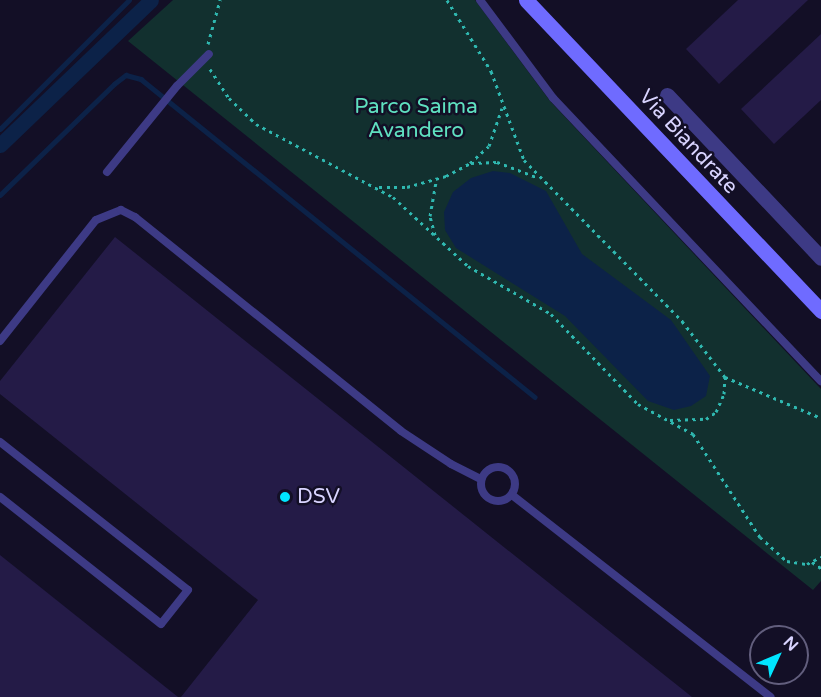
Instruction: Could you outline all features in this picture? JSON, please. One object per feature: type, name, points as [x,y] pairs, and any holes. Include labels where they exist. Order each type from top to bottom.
[{"type":"main road","name":"Via Biandrate","points":[[526,0],[821,311]]},
{"type":"street","points":[[667,95],[821,258]]},
{"type":"lane","points":[[480,0],[553,99],[821,381]]},
{"type":"lane","points":[[107,172],[170,94],[209,54]]},
{"type":"lane","points":[[0,341],[96,220],[122,210],[135,217],[401,431],[451,464],[481,479]]},
{"type":"lane","points":[[0,442],[188,590],[161,624],[0,496]]},
{"type":"lane","points":[[481,479],[494,467],[506,469],[514,477],[512,495]]},
{"type":"lane","points":[[481,479],[482,491],[490,500],[502,501],[512,495]]},
{"type":"lane","points":[[512,495],[771,697]]},
{"type":"path","points":[[220,0],[208,41],[210,70],[229,98],[256,124],[377,187],[468,266],[551,314],[638,405],[693,434],[711,456],[760,537],[787,561],[811,562],[821,568]]},
{"type":"path","points":[[447,0],[491,71],[502,106],[524,160],[682,321],[724,377],[821,418]]},
{"type":"path","points":[[377,187],[407,187],[437,178],[470,163],[489,146],[502,106]]},
{"type":"path","points":[[470,163],[497,162],[520,168],[544,181]]},
{"type":"path","points":[[435,236],[430,216],[437,178]]},
{"type":"path","points":[[670,420],[706,419],[716,412],[724,394],[724,377]]},
{"type":"path","points":[[811,562],[821,557]]},
{"type":"green space","name":"Parco Saima Avandero","points":[[173,0],[475,0],[550,101],[821,389],[821,581],[813,590],[128,41]]},
{"type":"water","points":[[493,171],[510,173],[546,191],[582,254],[671,320],[710,376],[706,396],[691,406],[674,410],[648,401],[565,316],[456,248],[445,230],[444,212],[453,192],[471,178]]},
{"type":"building","points":[[738,0],[808,0],[719,84],[686,49]]},
{"type":"building","points":[[821,34],[821,100],[774,144],[741,109]]},
{"type":"building","name":"DSV","points":[[115,237],[692,697],[181,697],[258,600],[0,394],[0,381]]},
{"type":"building","points":[[0,555],[178,697],[0,697]]},
{"type":"waterway","points":[[0,129],[129,0]]},
{"type":"waterway","points":[[0,145],[151,0]]},
{"type":"waterway","points":[[0,195],[114,84],[126,75],[141,79],[535,397]]},
{"type":"place","name":"DSV","points":[[285,497]]}]
